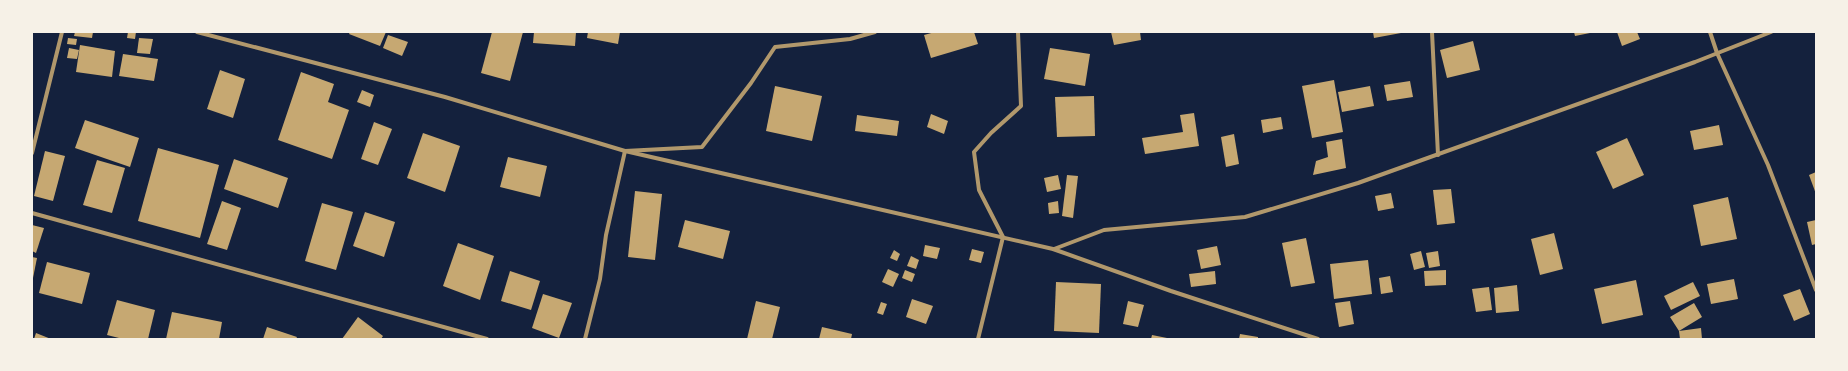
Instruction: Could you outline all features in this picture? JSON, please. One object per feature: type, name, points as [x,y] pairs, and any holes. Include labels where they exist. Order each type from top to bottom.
[{"type":"street","points":[[32,153],[62,32]]},
{"type":"street","points":[[197,32],[446,96],[626,151],[1053,249],[1171,291],[1318,339]]},
{"type":"street","points":[[626,151],[702,147],[751,83],[775,47],[850,39],[875,32]]},
{"type":"street","points":[[978,339],[1003,237],[979,190],[974,152],[991,133],[1021,106],[1018,32]]},
{"type":"street","points":[[1432,32],[1438,155]]},
{"type":"street","points":[[1710,32],[1717,53],[1768,165],[1816,290]]},
{"type":"street","points":[[1053,249],[1104,230],[1245,217],[1358,183],[1771,32]]},
{"type":"street","points":[[585,339],[600,279],[606,235],[626,151]]},
{"type":"street","points":[[32,213],[487,339]]},
{"type":"building","points":[[75,32],[93,32],[92,38],[74,36]]},
{"type":"building","points":[[128,32],[136,32],[135,39],[127,38]]},
{"type":"building","points":[[350,32],[386,32],[380,46],[349,34]]},
{"type":"building","points":[[492,32],[523,32],[510,81],[481,73]]},
{"type":"building","points":[[534,32],[576,32],[575,46],[533,43]]},
{"type":"building","points":[[588,32],[620,32],[618,44],[587,38]]},
{"type":"building","points":[[935,32],[974,32],[978,44],[931,58],[924,35]]},
{"type":"building","points":[[1111,32],[1140,32],[1141,40],[1114,45]]},
{"type":"building","points":[[1373,32],[1401,32],[1401,33],[1374,38]]},
{"type":"building","points":[[1574,32],[1590,32],[1590,33],[1575,36]]},
{"type":"building","points":[[1617,32],[1637,32],[1640,39],[1622,46]]},
{"type":"building","points":[[388,35],[408,42],[402,56],[383,48]]},
{"type":"building","points":[[68,38],[77,39],[76,45],[67,44]]},
{"type":"building","points":[[139,38],[153,39],[150,54],[137,53]]},
{"type":"building","points":[[1473,41],[1480,70],[1447,78],[1440,50]]},
{"type":"building","points":[[80,45],[115,51],[112,77],[76,72]]},
{"type":"building","points":[[69,48],[79,50],[77,59],[67,58]]},
{"type":"building","points":[[1050,48],[1090,54],[1085,86],[1044,79]]},
{"type":"building","points":[[123,54],[158,59],[154,81],[119,76]]},
{"type":"building","points":[[220,70],[245,79],[233,118],[207,109]]},
{"type":"building","points":[[301,72],[334,84],[328,102],[349,110],[332,159],[278,140]]},
{"type":"building","points":[[1334,80],[1343,132],[1312,138],[1302,86]]},
{"type":"building","points":[[1410,81],[1413,97],[1387,101],[1384,85]]},
{"type":"building","points":[[775,86],[822,96],[812,141],[766,131]]},
{"type":"building","points":[[1370,86],[1374,106],[1342,112],[1338,92]]},
{"type":"building","points":[[362,90],[374,95],[370,107],[357,102]]},
{"type":"building","points":[[1094,96],[1095,136],[1057,137],[1055,97]]},
{"type":"building","points":[[1194,113],[1199,146],[1145,154],[1142,138],[1183,132],[1180,115]]},
{"type":"building","points":[[931,114],[948,121],[944,134],[927,127]]},
{"type":"building","points":[[857,115],[899,121],[897,136],[855,131]]},
{"type":"building","points":[[1281,117],[1283,129],[1263,133],[1261,120]]},
{"type":"building","points":[[85,120],[139,138],[130,167],[75,148]]},
{"type":"building","points":[[374,122],[392,129],[378,165],[361,159]]},
{"type":"building","points":[[1719,125],[1723,145],[1694,150],[1690,131]]},
{"type":"building","points":[[423,133],[460,146],[445,192],[407,178]]},
{"type":"building","points":[[1234,134],[1239,164],[1226,167],[1221,137]]},
{"type":"building","points":[[1627,138],[1644,175],[1613,189],[1596,152]]},
{"type":"building","points":[[1342,139],[1346,168],[1313,175],[1316,161],[1328,157],[1326,142]]},
{"type":"building","points":[[158,148],[219,165],[200,238],[138,221]]},
{"type":"building","points":[[45,151],[65,156],[53,201],[34,196]]},
{"type":"building","points":[[508,157],[547,166],[540,197],[500,187]]},
{"type":"building","points":[[234,159],[288,178],[278,208],[224,189]]},
{"type":"building","points":[[97,160],[125,168],[112,213],[83,205]]},
{"type":"building","points":[[1816,172],[1816,194],[1809,175]]},
{"type":"building","points":[[1058,175],[1061,189],[1047,192],[1044,178]]},
{"type":"building","points":[[1067,175],[1078,176],[1073,218],[1062,216]]},
{"type":"building","points":[[1451,189],[1455,223],[1437,225],[1433,190]]},
{"type":"building","points":[[635,191],[662,194],[655,260],[628,257]]},
{"type":"building","points":[[1391,193],[1394,208],[1378,211],[1375,196]]},
{"type":"building","points":[[1728,197],[1737,239],[1701,246],[1693,205]]},
{"type":"building","points":[[222,201],[241,208],[227,250],[207,244]]},
{"type":"building","points":[[1058,201],[1059,213],[1049,214],[1048,203]]},
{"type":"building","points":[[322,203],[353,212],[336,270],[305,261]]},
{"type":"building","points":[[365,212],[395,222],[384,257],[353,246]]},
{"type":"building","points":[[685,220],[730,231],[723,259],[678,247]]},
{"type":"building","points":[[1816,220],[1816,244],[1812,245],[1807,222]]},
{"type":"building","points":[[32,225],[44,228],[36,253],[32,251]]},
{"type":"building","points":[[1554,233],[1563,269],[1540,275],[1531,239]]},
{"type":"building","points":[[1306,238],[1315,283],[1291,287],[1282,243]]},
{"type":"building","points":[[458,243],[494,256],[480,300],[443,286]]},
{"type":"building","points":[[925,245],[940,248],[937,259],[923,256]]},
{"type":"building","points":[[1217,246],[1221,265],[1201,269],[1197,250]]},
{"type":"building","points":[[972,249],[984,252],[981,263],[969,260]]},
{"type":"building","points":[[894,250],[900,254],[897,261],[890,258]]},
{"type":"building","points":[[1421,251],[1425,267],[1414,270],[1410,254]]},
{"type":"building","points":[[1438,251],[1440,266],[1429,268],[1426,253]]},
{"type":"building","points":[[911,256],[919,260],[916,269],[907,266]]},
{"type":"building","points":[[32,257],[37,258],[33,278],[32,278]]},
{"type":"building","points":[[1368,260],[1372,294],[1334,299],[1330,264]]},
{"type":"building","points":[[47,262],[90,273],[82,304],[39,293]]},
{"type":"building","points":[[888,269],[899,274],[893,287],[882,282]]},
{"type":"building","points":[[905,270],[915,274],[912,282],[902,278]]},
{"type":"building","points":[[1446,270],[1446,285],[1425,286],[1424,271]]},
{"type":"building","points":[[510,271],[540,281],[531,310],[501,301]]},
{"type":"building","points":[[1215,271],[1216,284],[1191,287],[1189,274]]},
{"type":"building","points":[[1390,276],[1393,292],[1381,294],[1379,278]]},
{"type":"building","points":[[1734,279],[1738,299],[1711,304],[1707,284]]},
{"type":"building","points":[[1636,280],[1643,315],[1602,324],[1594,289]]},
{"type":"building","points":[[1056,282],[1101,284],[1099,333],[1054,331]]},
{"type":"building","points":[[1693,282],[1700,296],[1671,310],[1664,296]]},
{"type":"building","points":[[1517,285],[1519,311],[1496,313],[1494,288]]},
{"type":"building","points":[[1489,287],[1492,310],[1476,312],[1472,289]]},
{"type":"building","points":[[1800,289],[1810,314],[1794,321],[1783,295]]},
{"type":"building","points":[[543,294],[572,303],[559,338],[532,328]]},
{"type":"building","points":[[912,299],[933,306],[926,324],[906,317]]},
{"type":"building","points":[[117,300],[155,310],[148,339],[123,339],[107,335]]},
{"type":"building","points":[[756,301],[780,307],[772,339],[747,339]]},
{"type":"building","points":[[1128,301],[1144,305],[1138,327],[1123,324]]},
{"type":"building","points":[[1350,301],[1354,324],[1339,327],[1335,303]]},
{"type":"building","points":[[881,302],[887,304],[883,315],[877,313]]},
{"type":"building","points":[[1694,303],[1702,317],[1679,331],[1670,317]]},
{"type":"building","points":[[172,312],[222,322],[219,339],[166,339]]},
{"type":"building","points":[[358,317],[383,336],[381,339],[342,339]]},
{"type":"building","points":[[267,327],[297,337],[296,339],[263,339]]},
{"type":"building","points":[[822,327],[852,334],[851,339],[819,339]]},
{"type":"building","points":[[1701,328],[1702,339],[1680,339],[1679,331]]},
{"type":"building","points":[[36,333],[51,339],[34,339]]},
{"type":"building","points":[[1240,334],[1258,337],[1258,339],[1239,339]]},
{"type":"building","points":[[1152,335],[1167,338],[1167,339],[1151,339]]}]
